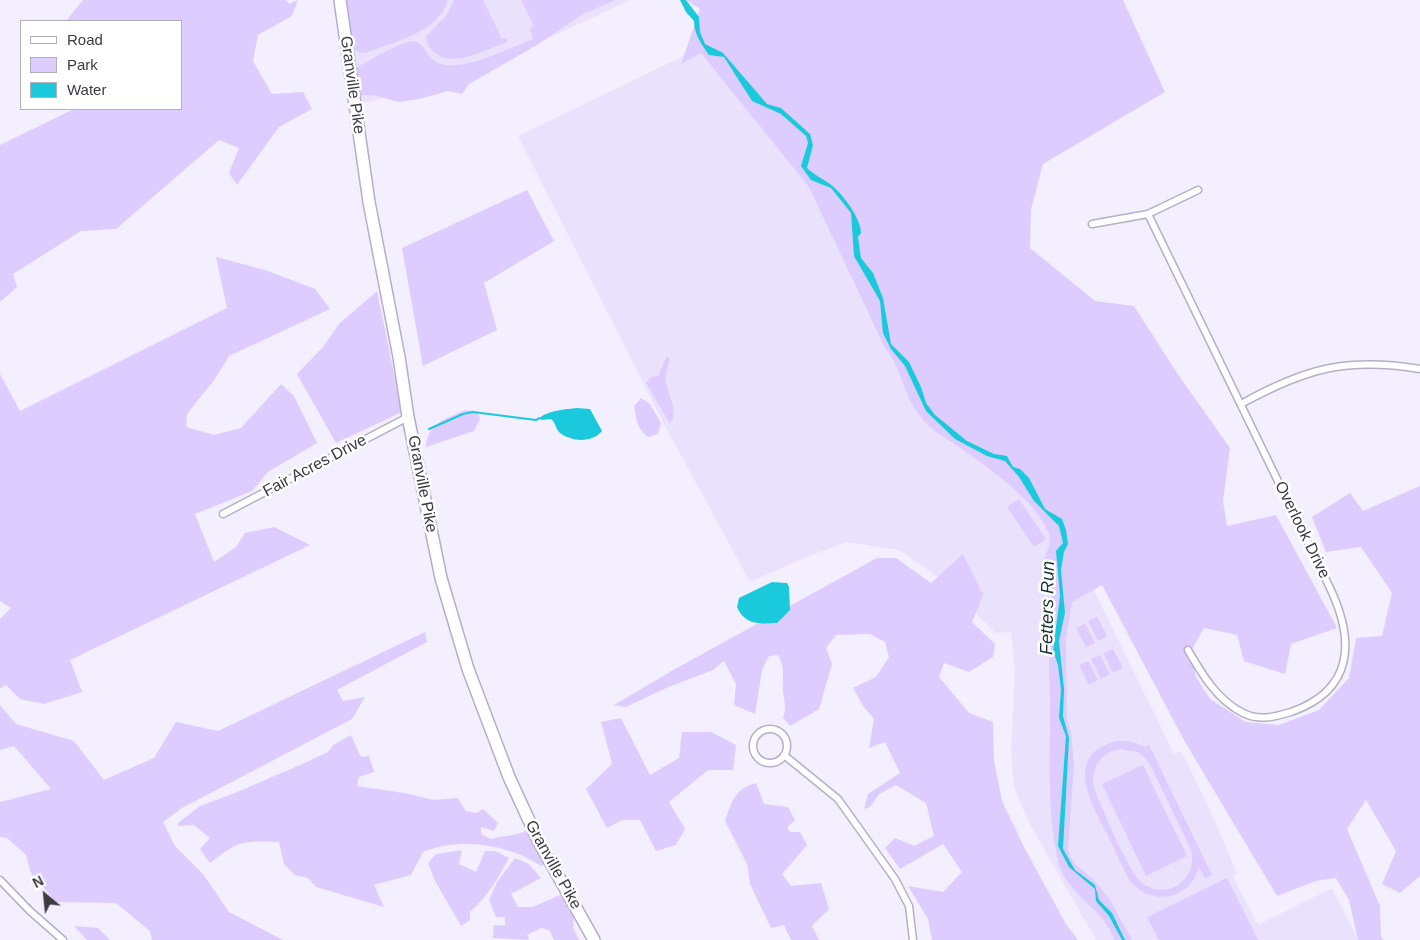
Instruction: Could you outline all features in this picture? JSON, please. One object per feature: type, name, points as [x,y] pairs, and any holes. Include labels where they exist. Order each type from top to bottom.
[{"type":"highway","name":"Granville Pike","points":[[340,0],[362,165],[399,357],[408,417],[442,578],[463,655],[485,718],[538,840],[594,940]]},
{"type":"street","points":[[1092,224],[1148,214],[1198,190]]},
{"type":"street","name":"Overlook Drive","points":[[1148,214],[1336,600],[1346,634],[1344,663],[1332,687],[1318,698],[1277,716],[1259,718],[1243,713],[1221,698],[1188,650]]},
{"type":"street","points":[[1241,404],[1291,379],[1338,365],[1380,364],[1420,369]]},
{"type":"street","name":"Fair Acres Drive","points":[[223,514],[408,417]]},
{"type":"street","points":[[766,729],[779,732],[786,742],[784,755],[773,762],[760,760],[753,749],[756,736],[766,729]]},
{"type":"street","points":[[784,755],[838,799],[896,879],[909,906],[913,940]]},
{"type":"street","points":[[0,880],[30,911],[64,940]]},
{"type":"shaded area","points":[[346,0],[630,0],[470,75],[360,104]]},
{"type":"shaded area","points":[[704,46],[1048,496],[1174,754],[1181,751],[1210,810],[1237,873],[1233,876],[1258,925],[1332,888],[1358,940],[1096,940],[1027,819],[1014,786],[1011,751],[1015,672],[1011,632],[996,633],[938,577],[899,550],[847,542],[804,558],[750,582],[666,428],[518,136]]},
{"type":"green space","points":[[83,0],[286,0],[289,4],[298,0],[292,16],[258,35],[253,61],[272,94],[303,92],[312,109],[279,127],[237,185],[229,173],[239,148],[219,140],[116,229],[81,231],[13,274],[17,287],[0,302],[0,145],[72,110],[182,110],[182,20],[67,20]]},
{"type":"green space","points":[[345,0],[448,0],[443,11],[435,21],[425,28],[401,40],[365,53],[360,53],[351,47]]},
{"type":"green space","points":[[454,0],[483,0],[502,39],[507,38],[507,42],[459,59],[449,59],[440,56],[432,50],[426,40],[426,36],[446,16]]},
{"type":"green space","points":[[521,0],[615,0],[583,14],[537,45],[469,84],[462,94],[448,91],[419,99],[398,102],[373,95],[359,95],[356,69],[405,43],[417,42],[440,64],[456,65],[502,52],[533,39],[530,29],[534,26]]},
{"type":"green space","points":[[686,0],[1123,0],[1165,92],[1043,164],[1031,209],[1030,248],[1095,301],[1134,306],[1177,373],[1230,448],[1223,501],[1227,526],[1276,515],[1337,628],[1291,644],[1285,674],[1244,661],[1237,635],[1204,628],[1191,651],[1196,677],[1210,699],[1246,722],[1279,725],[1319,710],[1349,678],[1356,638],[1382,636],[1392,593],[1361,547],[1326,552],[1312,517],[1350,493],[1363,511],[1420,486],[1420,876],[1400,893],[1382,884],[1396,851],[1366,800],[1347,829],[1380,906],[1381,937],[1384,940],[1358,940],[1349,900],[1336,878],[1316,881],[1277,896],[1185,742],[1102,585],[1072,602],[1066,639],[1067,717],[1071,733],[1074,765],[1068,850],[1074,863],[1094,880],[1110,900],[1132,940],[1114,940],[1103,919],[1069,884],[1058,861],[1052,824],[1049,654],[1052,601],[1043,565],[1050,541],[1048,532],[1042,520],[1022,496],[983,464],[934,430],[915,409],[896,365],[885,348],[809,187],[701,53],[681,64],[700,9]]},
{"type":"green space","points":[[527,190],[554,241],[484,283],[497,330],[423,366],[402,248]]},
{"type":"green space","points":[[216,257],[265,270],[315,289],[330,309],[229,356],[215,379],[187,414],[186,427],[214,435],[241,428],[281,384],[294,396],[317,443],[268,472],[252,491],[195,514],[214,562],[236,547],[245,533],[274,527],[310,545],[70,660],[82,692],[44,704],[20,699],[6,685],[0,688],[0,619],[11,608],[0,601],[0,374],[20,411],[227,308]]},
{"type":"green space","points":[[377,291],[402,412],[336,443],[297,374],[323,347],[339,324]]},
{"type":"green space","points":[[667,356],[670,359],[666,371],[666,379],[673,409],[670,424],[646,383],[651,377],[658,376]]},
{"type":"green space","points":[[641,398],[650,404],[661,423],[658,434],[648,437],[639,427],[634,406]]},
{"type":"green space","points":[[465,410],[477,411],[480,419],[474,431],[426,447],[430,432],[438,423]]},
{"type":"green space","points":[[1019,499],[1046,539],[1034,547],[1007,507]]},
{"type":"green space","points":[[963,554],[983,595],[972,622],[995,644],[993,657],[969,672],[944,663],[939,677],[969,713],[993,722],[994,761],[1002,801],[1025,849],[1066,924],[1078,940],[932,940],[928,919],[908,886],[943,892],[962,872],[943,844],[900,869],[885,848],[895,838],[914,846],[934,836],[926,803],[896,785],[879,794],[870,807],[864,809],[868,794],[900,773],[885,742],[869,748],[874,719],[863,706],[853,688],[876,677],[889,657],[885,642],[870,634],[836,635],[826,648],[832,664],[819,709],[790,726],[783,718],[785,707],[783,668],[778,655],[769,656],[762,670],[755,714],[734,705],[736,684],[724,661],[713,670],[666,688],[626,707],[614,705],[675,669],[877,558],[896,558],[931,583]]},
{"type":"green space","points":[[1097,617],[1107,636],[1098,641],[1088,621]]},
{"type":"green space","points":[[1085,623],[1095,643],[1086,647],[1076,628]]},
{"type":"green space","points":[[425,632],[427,642],[337,690],[343,701],[365,697],[352,719],[182,808],[163,822],[175,846],[203,874],[229,912],[283,940],[152,940],[150,931],[116,903],[56,902],[31,873],[26,855],[7,838],[0,837],[0,802],[51,789],[14,746],[0,750],[0,705],[16,724],[74,741],[104,780],[154,758],[176,722],[218,731]]},
{"type":"green space","points":[[1113,649],[1123,668],[1113,673],[1103,653]]},
{"type":"green space","points":[[1100,655],[1110,674],[1101,679],[1091,659]]},
{"type":"green space","points":[[1088,661],[1098,680],[1089,685],[1079,665]]},
{"type":"green space","points":[[621,718],[650,775],[679,758],[682,732],[711,732],[736,745],[733,770],[708,770],[669,802],[685,829],[676,845],[656,851],[640,820],[622,820],[607,828],[586,789],[612,764],[601,722]]},
{"type":"green space","points":[[351,735],[361,757],[369,756],[374,772],[359,777],[357,786],[410,794],[433,800],[458,798],[466,811],[476,813],[483,809],[498,823],[494,831],[481,827],[481,834],[491,839],[514,835],[527,830],[545,865],[541,866],[514,852],[484,845],[468,844],[437,847],[423,852],[411,875],[374,885],[384,907],[316,887],[308,878],[295,875],[284,864],[279,842],[249,842],[235,846],[210,863],[200,849],[210,838],[194,825],[178,826],[178,823],[200,806],[235,793],[328,752],[333,745]]},
{"type":"green space","points":[[1118,741],[1130,741],[1145,747],[1149,745],[1212,875],[1205,878],[1199,867],[1194,878],[1179,893],[1159,897],[1148,894],[1130,881],[1088,793],[1085,779],[1086,767],[1091,756],[1101,747]],"holes":[[[1119,749],[1138,752],[1149,762],[1191,850],[1192,863],[1190,871],[1182,882],[1172,888],[1155,889],[1145,885],[1135,875],[1115,837],[1094,788],[1095,768],[1102,758],[1112,751]]]},
{"type":"green space","points":[[1143,765],[1187,856],[1146,876],[1102,784]]},
{"type":"green space","points":[[756,783],[764,804],[788,807],[795,820],[787,827],[790,832],[800,832],[807,845],[782,874],[791,886],[821,883],[829,909],[812,926],[819,940],[791,940],[784,925],[771,928],[750,884],[747,864],[725,821],[732,802],[738,793]]},
{"type":"green space","points":[[462,850],[459,864],[476,872],[485,851],[495,851],[509,858],[497,880],[470,912],[470,920],[461,926],[435,881],[428,863],[436,854]]},
{"type":"green space","points":[[515,858],[529,864],[541,878],[511,894],[518,907],[533,907],[562,894],[574,914],[573,927],[579,940],[554,940],[549,930],[541,928],[527,935],[529,940],[493,938],[494,925],[505,926],[505,917],[496,917],[489,900],[497,882]]},
{"type":"green space","points":[[1227,878],[1258,940],[1159,940],[1147,917]]},
{"type":"green space","points":[[74,926],[98,928],[110,940],[87,940]]},
{"type":"water","points":[[680,0],[686,0],[699,17],[700,32],[705,44],[723,53],[767,104],[781,108],[810,134],[813,145],[807,168],[835,188],[858,220],[861,233],[858,237],[861,258],[873,273],[883,298],[891,344],[909,362],[921,387],[926,403],[935,415],[967,441],[994,454],[1007,456],[1013,467],[1020,469],[1029,478],[1045,509],[1062,519],[1068,544],[1064,552],[1061,570],[1065,613],[1059,641],[1064,689],[1063,716],[1069,738],[1063,849],[1075,870],[1095,885],[1099,900],[1112,913],[1125,940],[1122,940],[1109,916],[1096,901],[1095,889],[1069,867],[1058,846],[1066,736],[1059,718],[1061,689],[1058,665],[1053,651],[1060,596],[1056,551],[1063,543],[1059,526],[1034,501],[1019,477],[1005,461],[987,456],[955,439],[926,411],[905,366],[891,349],[883,333],[880,301],[854,256],[851,213],[831,188],[811,180],[801,166],[808,143],[806,136],[781,114],[752,101],[724,57],[709,55],[697,35],[694,21],[686,12]]},
{"type":"water","points":[[577,408],[590,409],[602,431],[598,435],[582,440],[570,438],[560,433],[551,419],[541,420],[540,418],[552,412]]},
{"type":"water","points":[[772,582],[787,583],[789,587],[790,610],[777,623],[759,623],[748,620],[740,613],[737,607],[739,598]]},
{"type":"waterway","points":[[429,429],[463,414],[473,412],[536,420],[540,418]]},
{"type":"water label","name":"Fetters Run","points":[[1048,608]]}]
